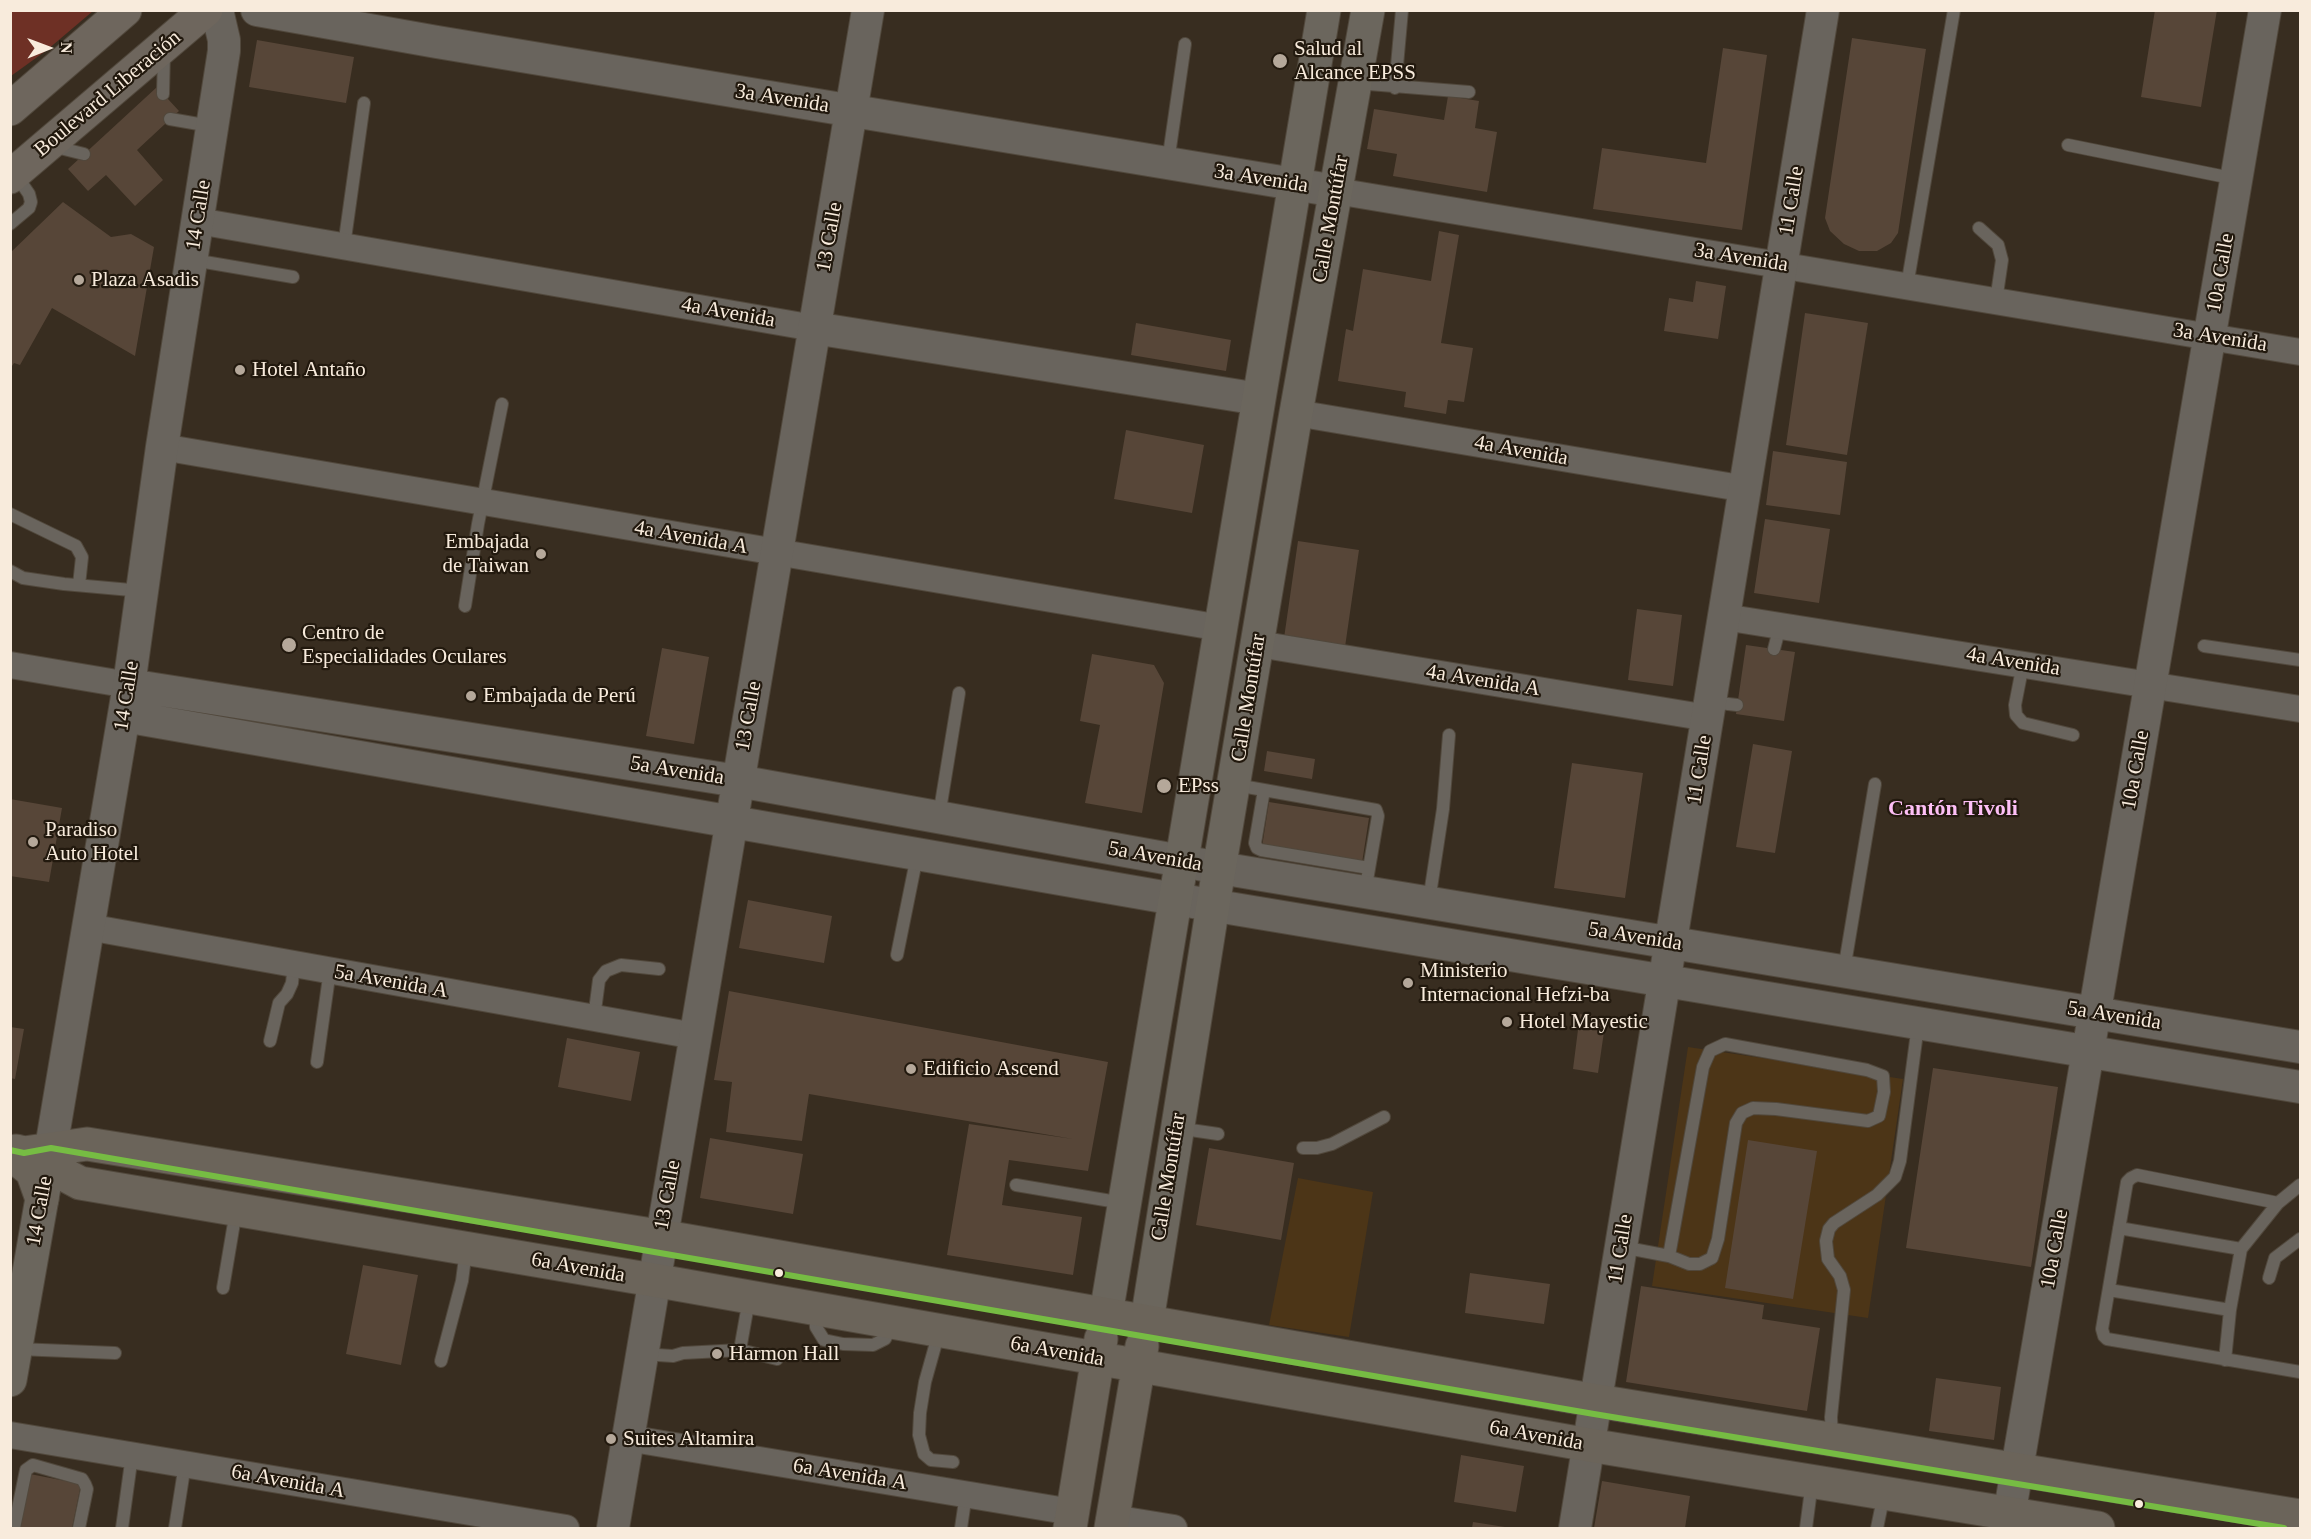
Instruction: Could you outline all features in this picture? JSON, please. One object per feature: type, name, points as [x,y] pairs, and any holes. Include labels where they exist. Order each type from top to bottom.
[{"type":"highway","points":[[14,103],[125,10]]},
{"type":"highway","name":"Boulevard Liberación","points":[[12,175],[206,10]]},
{"type":"main road","name":"Calle Montúfar","points":[[1071,1520],[1324,10]]},
{"type":"main road","name":"Calle Montúfar","points":[[1112,1523],[1213,905],[1220,868],[1249,787],[1258,644],[1296,413],[1368,10]]},
{"type":"main road","name":"6a Avenida","points":[[29,1154],[87,1144],[658,1256],[1593,1420],[1832,1440],[2098,1528]]},
{"type":"main road","name":"14 Calle","points":[[10,1380],[14,1334],[25,1271],[42,1199],[29,1154]]},
{"type":"main road","name":"6a Avenida","points":[[29,1154],[80,1183],[466,1249],[658,1256],[749,1297],[940,1331],[1102,1334],[1593,1420],[1812,1481],[1884,1493],[2012,1498],[2301,1516]]},
{"type":"street","name":"14 Calle","points":[[29,1154],[88,927],[124,716],[162,447],[224,51],[225,40],[217,10]]},
{"type":"street","name":"3a Avenida","points":[[257,10],[2301,352]]},
{"type":"street","name":"13 Calle","points":[[613,1528],[868,10]]},
{"type":"street","name":"11 Calle","points":[[1575,1528],[1665,981],[1719,708],[1724,617],[1823,10]]},
{"type":"street","name":"10a Calle","points":[[2012,1498],[2265,10]]},
{"type":"street","name":"4a Avenida","points":[[198,221],[814,328],[1259,399]]},
{"type":"street","name":"4a Avenida","points":[[1296,413],[1746,489]]},
{"type":"street","name":"4a Avenida A","points":[[162,447],[1221,628]]},
{"type":"street","name":"4a Avenida","points":[[1724,617],[1777,637],[2023,664],[2301,709]]},
{"type":"street","name":"4a Avenida A","points":[[1258,644],[1719,708]]},
{"type":"street","name":"5a Avenida","points":[[10,665],[738,781],[1220,868],[1367,880],[1428,902],[2301,1047]]},
{"type":"street","name":"5a Avenida","points":[[124,716],[1175,899],[2301,1087]]},
{"type":"street","name":"5a Avenida A","points":[[88,927],[695,1036]]},
{"type":"street","name":"6a Avenida A","points":[[10,1435],[566,1528]]},
{"type":"street","name":"6a Avenida A","points":[[627,1438],[966,1494],[1071,1520]]},
{"type":"street","points":[[1112,1523],[1174,1528]]},
{"type":"lane","points":[[1395,88],[1402,10]]},
{"type":"lane","points":[[1907,286],[1954,10]]},
{"type":"lane","points":[[1168,164],[1185,44]]},
{"type":"lane","points":[[163,94],[164,46]]},
{"type":"lane","points":[[1355,83],[1395,88],[1469,92]]},
{"type":"lane","points":[[344,246],[364,103]]},
{"type":"lane","points":[[170,119],[213,127]]},
{"type":"lane","points":[[48,145],[84,154]]},
{"type":"lane","points":[[2068,145],[2237,179]]},
{"type":"lane","points":[[10,224],[29,208],[31,202],[29,194],[12,175]]},
{"type":"lane","points":[[1979,228],[1998,245],[2001,260],[1996,301]]},
{"type":"lane","points":[[192,260],[293,277]]},
{"type":"lane","points":[[465,606],[482,502],[502,404]]},
{"type":"lane","points":[[10,514],[76,546],[82,557],[79,585]]},
{"type":"lane","points":[[10,571],[23,578],[142,591]]},
{"type":"lane","points":[[2204,646],[2301,660]]},
{"type":"lane","points":[[2023,664],[2015,705],[2016,715],[2023,723],[2073,735]]},
{"type":"lane","points":[[938,817],[959,693]]},
{"type":"lane","points":[[1428,902],[1443,809],[1449,735]]},
{"type":"lane","points":[[1844,970],[1875,784]]},
{"type":"lane","points":[[1249,787],[1376,810],[1378,816],[1367,880],[1257,848],[1249,787]]},
{"type":"lane","points":[[897,955],[917,854]]},
{"type":"lane","points":[[270,1041],[279,1004],[292,983],[294,964]]},
{"type":"lane","points":[[594,1018],[599,980],[606,971],[621,965],[659,969]]},
{"type":"lane","points":[[317,1062],[330,970]]},
{"type":"lane","points":[[1832,1440],[1830,1417],[1844,1290],[1839,1276],[1828,1259],[1826,1241],[1829,1229],[1834,1223],[1877,1195],[1895,1177],[1900,1161],[1919,1023]]},
{"type":"lane","points":[[1622,1246],[1669,1256],[1689,1264],[1700,1264],[1712,1258],[1718,1239],[1736,1123],[1742,1113],[1753,1108],[1764,1108],[1868,1121],[1879,1116],[1884,1092],[1883,1076],[1868,1070],[1725,1044],[1710,1051],[1703,1067],[1669,1256]]},
{"type":"lane","points":[[1303,1148],[1317,1148],[1332,1144],[1384,1117]]},
{"type":"lane","points":[[1176,1128],[1218,1134]]},
{"type":"lane","points":[[2278,1203],[2137,1175],[2127,1182],[2102,1329],[2103,1336],[2107,1339],[2301,1372]]},
{"type":"lane","points":[[1016,1185],[1124,1204]]},
{"type":"lane","points":[[2225,1360],[2230,1310],[2241,1249],[2278,1203],[2301,1185]]},
{"type":"lane","points":[[223,1288],[236,1210]]},
{"type":"lane","points":[[2119,1228],[2241,1249]]},
{"type":"lane","points":[[2269,1278],[2275,1258],[2301,1239]]},
{"type":"lane","points":[[441,1361],[462,1281],[466,1249]]},
{"type":"lane","points":[[2109,1290],[2230,1310]]},
{"type":"lane","points":[[740,1350],[749,1297]]},
{"type":"lane","points":[[940,1331],[925,1382],[919,1435],[924,1454],[931,1460],[953,1462]]},
{"type":"lane","points":[[14,1334],[115,1353]]},
{"type":"lane","points":[[641,1353],[673,1356],[683,1353],[740,1350],[777,1359]]},
{"type":"lane","points":[[1593,1420],[2012,1498],[2174,1509],[2284,1528]]},
{"type":"lane","points":[[122,1528],[132,1455]]},
{"type":"lane","points":[[175,1528],[185,1464]]},
{"type":"lane","points":[[14,1528],[26,1470],[33,1465],[82,1479],[87,1489],[79,1528]]},
{"type":"lane","points":[[1806,1528],[1812,1481]]},
{"type":"lane","points":[[1876,1528],[1884,1493]]},
{"type":"lane","points":[[961,1528],[966,1494]]},
{"type":"shaded area","points":[[11,10],[93,11],[47,50],[11,76]]},
{"type":"shaded area","points":[[1688,1047],[1903,1079],[1868,1318],[1652,1286]]},
{"type":"shaded area","points":[[1298,1178],[1373,1192],[1349,1337],[1269,1325]]},
{"type":"building","points":[[2155,10],[2217,10],[2201,107],[2141,97]]},
{"type":"building","points":[[1852,38],[1926,49],[1898,233],[1891,243],[1877,251],[1859,251],[1844,244],[1830,231],[1825,218]]},
{"type":"building","points":[[257,40],[354,57],[346,103],[249,87]]},
{"type":"building","points":[[1723,48],[1767,55],[1742,230],[1593,209],[1602,148],[1706,163]]},
{"type":"building","points":[[157,87],[179,111],[137,150],[163,180],[135,206],[106,175],[88,191],[68,169]]},
{"type":"building","points":[[1448,96],[1479,101],[1475,128],[1497,132],[1487,192],[1393,176],[1397,154],[1367,149],[1374,109],[1444,120]]},
{"type":"building","name":"Plaza Asadis","points":[[63,202],[111,237],[131,234],[154,247],[135,356],[52,308],[20,365],[14,363],[10,369],[10,253]]},
{"type":"building","points":[[1439,231],[1459,235],[1441,343],[1473,348],[1464,402],[1448,400],[1446,414],[1404,407],[1406,392],[1338,381],[1346,329],[1353,331],[1363,269],[1431,281]]},
{"type":"building","points":[[1696,281],[1726,286],[1718,339],[1664,331],[1669,298],[1693,302]]},
{"type":"building","points":[[1805,313],[1868,323],[1847,455],[1786,445]]},
{"type":"building","points":[[1136,323],[1231,340],[1226,371],[1131,355]]},
{"type":"building","points":[[1126,430],[1204,445],[1192,513],[1114,499]]},
{"type":"building","points":[[1773,451],[1847,462],[1840,515],[1766,505]]},
{"type":"building","points":[[1765,519],[1830,529],[1819,603],[1754,593]]},
{"type":"building","points":[[1298,541],[1359,550],[1345,647],[1284,638]]},
{"type":"building","points":[[1637,609],[1682,615],[1673,686],[1628,680]]},
{"type":"building","points":[[1746,645],[1795,652],[1784,721],[1736,714]]},
{"type":"building","points":[[662,648],[709,657],[694,744],[646,736]]},
{"type":"building","points":[[1092,654],[1154,665],[1164,683],[1142,813],[1085,803],[1100,725],[1080,721]]},
{"type":"building","points":[[1753,744],[1792,751],[1775,853],[1736,847]]},
{"type":"building","points":[[1267,751],[1315,759],[1312,779],[1264,771]]},
{"type":"building","points":[[1572,763],[1643,773],[1625,898],[1554,888]]},
{"type":"building","name":"Paradiso Auto Hotel","points":[[10,799],[62,808],[49,882],[10,876]]},
{"type":"building","points":[[1269,802],[1369,818],[1362,863],[1262,847]]},
{"type":"building","points":[[748,900],[832,916],[824,963],[739,948]]},
{"type":"building","name":"Edificio Ascend","points":[[729,991],[1108,1062],[1088,1171],[1009,1160],[1002,1205],[1082,1217],[1073,1275],[947,1255],[969,1124],[1073,1139],[809,1094],[802,1141],[726,1132],[732,1082],[714,1080]]},
{"type":"building","points":[[1580,1014],[1606,1018],[1598,1073],[1573,1069]]},
{"type":"building","points":[[10,1027],[24,1029],[15,1079],[10,1078]]},
{"type":"building","points":[[567,1038],[640,1052],[631,1101],[558,1087]]},
{"type":"building","points":[[1933,1068],[2058,1087],[2031,1267],[1906,1248]]},
{"type":"building","points":[[710,1138],[803,1154],[793,1214],[700,1198]]},
{"type":"building","points":[[1748,1140],[1817,1151],[1793,1299],[1725,1288]]},
{"type":"building","points":[[1209,1148],[1294,1163],[1281,1240],[1196,1225]]},
{"type":"building","points":[[363,1265],[418,1275],[401,1365],[346,1354]]},
{"type":"building","points":[[1470,1273],[1550,1284],[1544,1324],[1465,1313]]},
{"type":"building","points":[[1641,1286],[1764,1305],[1762,1319],[1820,1328],[1807,1411],[1626,1382]]},
{"type":"building","points":[[1936,1378],[2001,1387],[1994,1440],[1929,1431]]},
{"type":"building","points":[[1461,1455],[1524,1466],[1516,1512],[1454,1502]]},
{"type":"building","points":[[30,1474],[81,1484],[72,1528],[19,1528]]},
{"type":"building","points":[[1602,1481],[1690,1496],[1685,1528],[1594,1528]]},
{"type":"building","points":[[1473,1522],[1505,1527],[1505,1528],[1472,1528]]},
{"type":"transit line","points":[[10,1150],[24,1153],[51,1148],[1594,1414],[2284,1528]]},
{"type":"place","name":"Salud al Alcance EPSS","points":[[1280,61]]},
{"type":"place","name":"Plaza Asadis","points":[[79,280]]},
{"type":"place","name":"Hotel Antaño","points":[[240,370]]},
{"type":"place","name":"Embajada de Taiwan","points":[[541,554]]},
{"type":"place","name":"Centro de Especialidades Oculares","points":[[289,645]]},
{"type":"place","name":"Embajada de Perú","points":[[471,696]]},
{"type":"place","name":"EPss","points":[[1164,786]]},
{"type":"place","name":"Paradiso Auto Hotel","points":[[33,842]]},
{"type":"place","name":"Ministerio Internacional Hefzi-ba","points":[[1408,983]]},
{"type":"place","name":"Hotel Mayestic","points":[[1507,1022]]},
{"type":"place","name":"Edificio Ascend","points":[[911,1069]]},
{"type":"place","name":"Harmon Hall","points":[[717,1354]]},
{"type":"place","name":"Suites Altamira","points":[[611,1439]]},
{"type":"district","name":"Cantón Tivoli","points":[[1953,809]]}]
